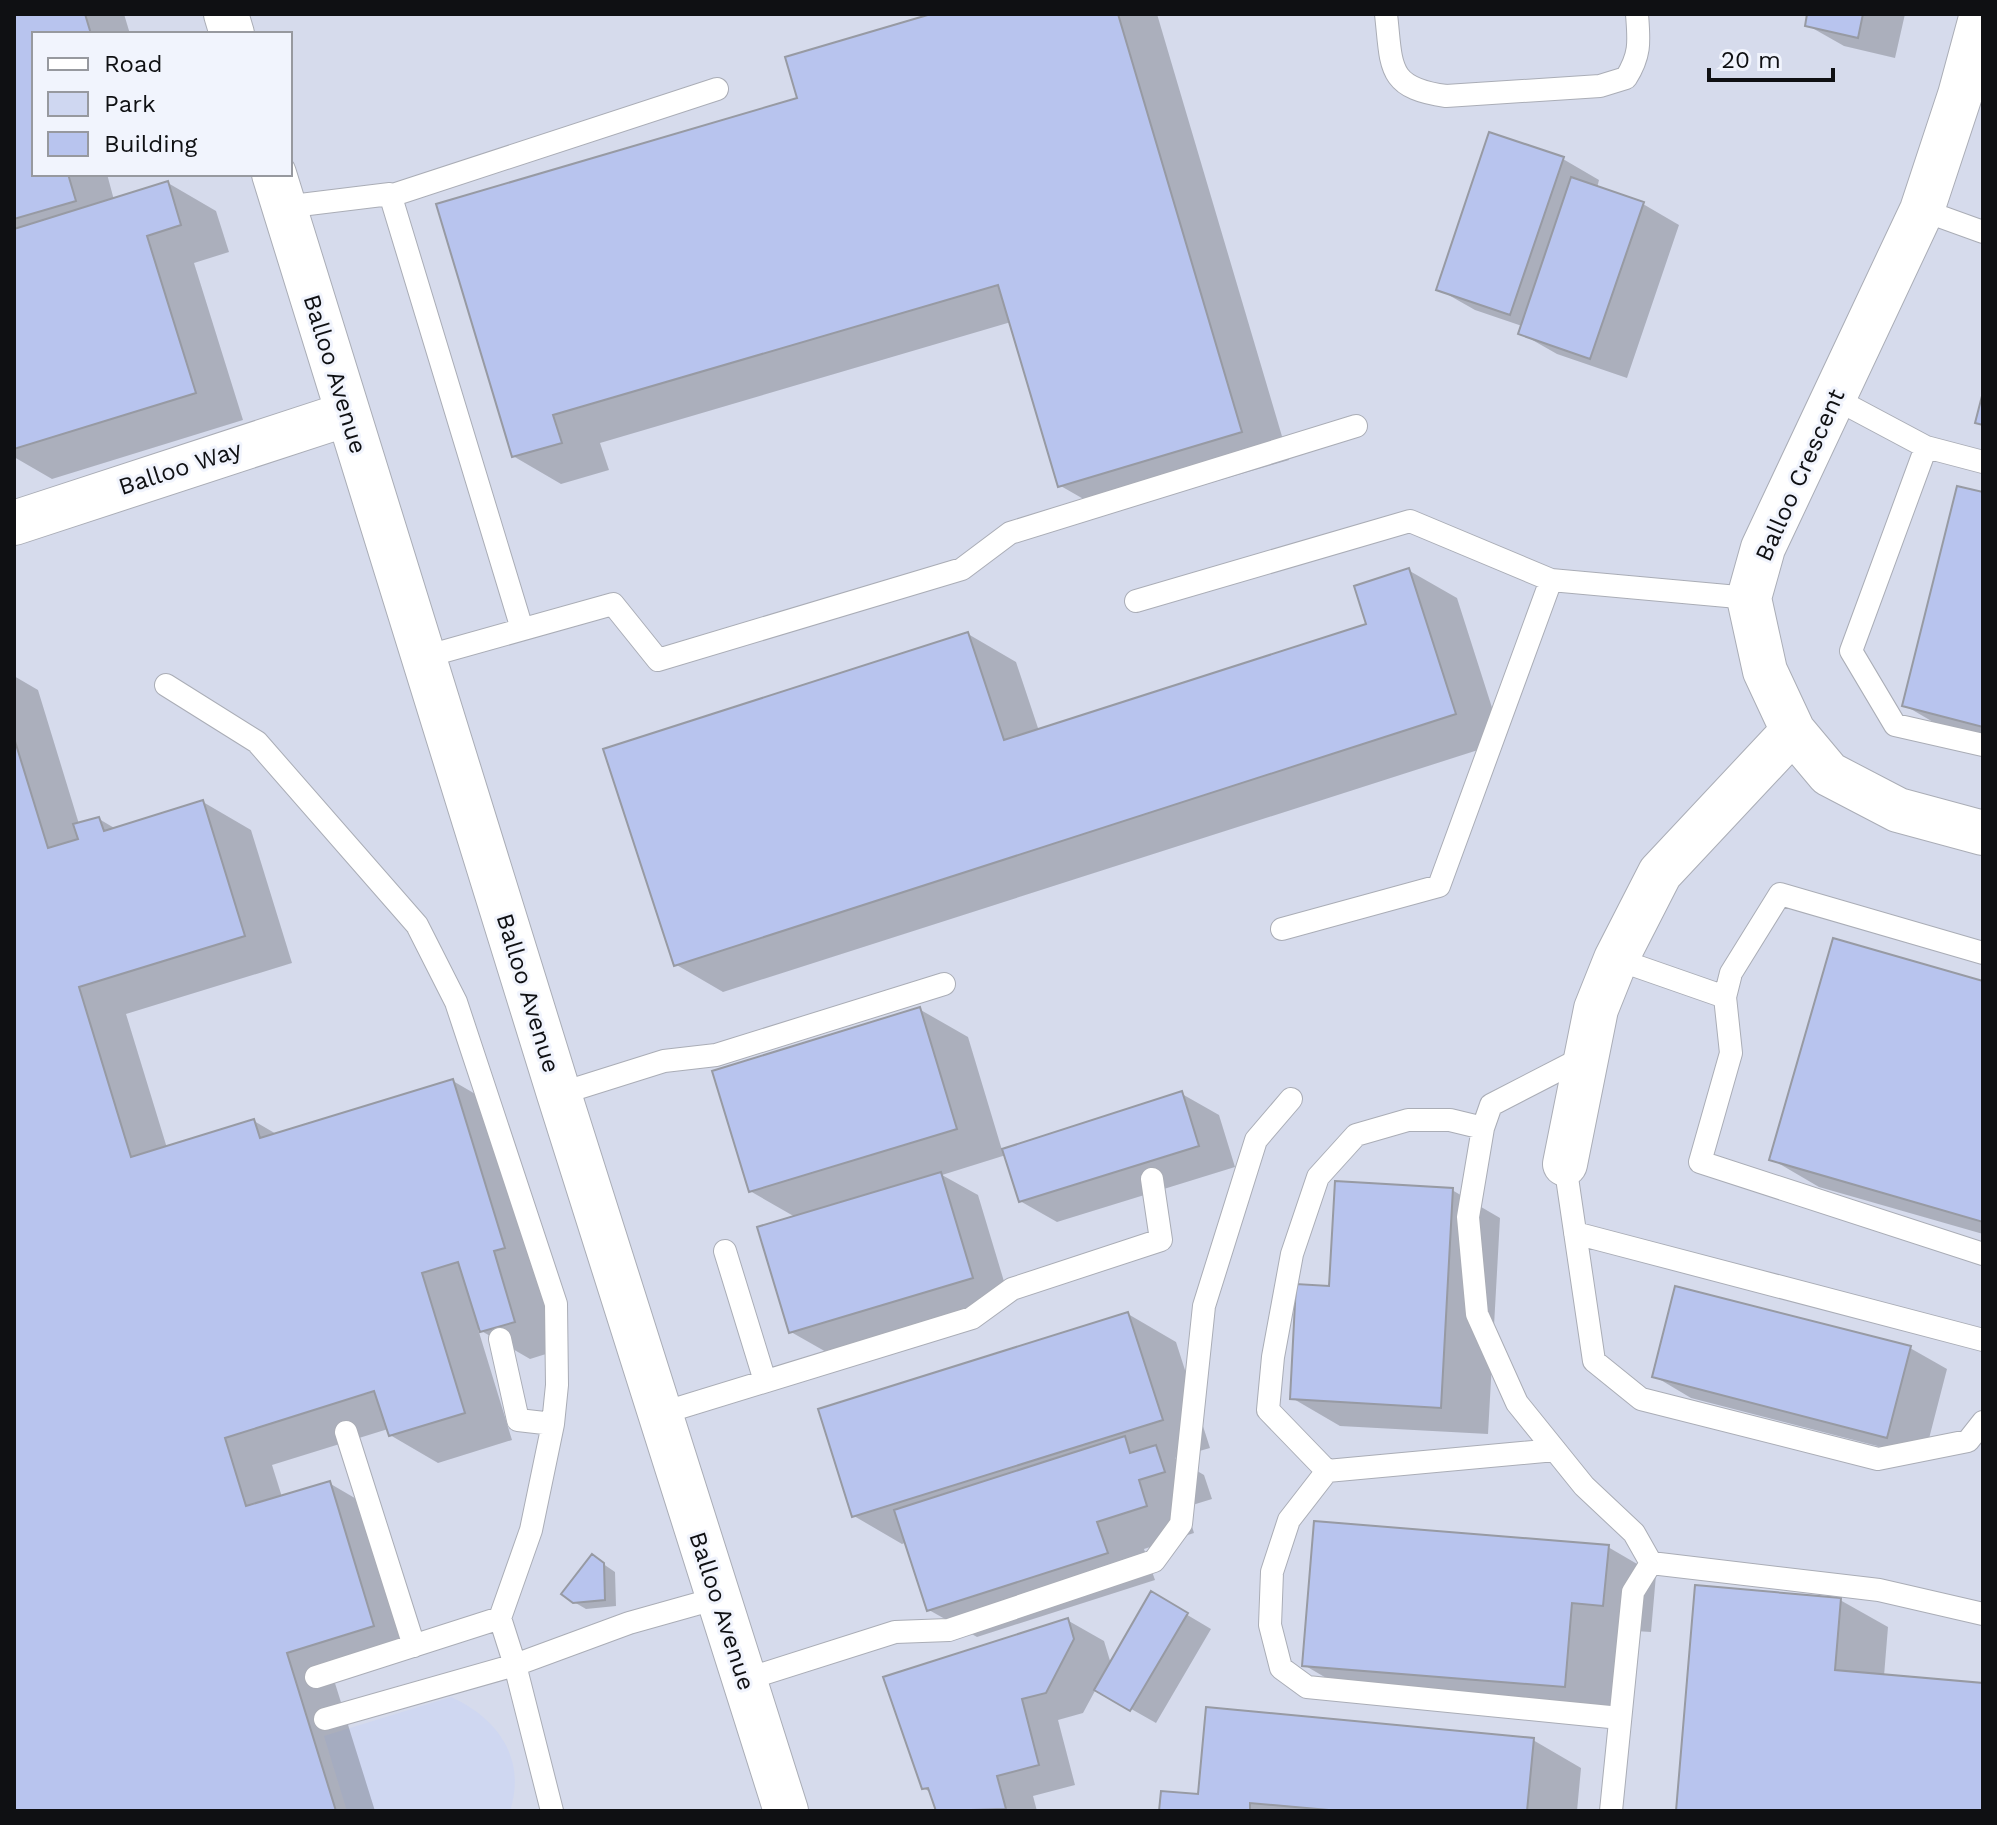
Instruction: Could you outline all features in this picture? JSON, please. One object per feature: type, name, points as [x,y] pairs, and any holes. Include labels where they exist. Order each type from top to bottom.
[{"type":"street","name":"Balloo Crescent","points":[[1981,24],[1922,210],[1763,548],[1749,598],[1765,671],[1793,731],[1829,774],[1898,810],[1983,833]]},
{"type":"street","name":"Balloo Avenue","points":[[279,190],[659,1414],[786,1811]]},
{"type":"street","name":"Balloo Way","points":[[14,523],[347,414]]},
{"type":"street","points":[[1565,1164],[1596,1009],[1616,959],[1660,873],[1793,731]]},
{"type":"lane","points":[[1386,14],[1391,56],[1397,76],[1407,87],[1446,96],[1600,86],[1626,78],[1636,62],[1639,45],[1637,14]]},
{"type":"lane","points":[[390,196],[717,89]]},
{"type":"lane","points":[[279,190],[390,194],[522,629]]},
{"type":"lane","points":[[1922,210],[1983,232]]},
{"type":"lane","points":[[1834,398],[1926,447],[1983,462]]},
{"type":"lane","points":[[424,657],[613,604],[658,660],[962,569],[1010,533],[1356,426]]},
{"type":"lane","points":[[1926,447],[1851,651],[1895,725],[1983,745]]},
{"type":"lane","points":[[1136,601],[1410,521],[1551,580],[1749,598]]},
{"type":"lane","points":[[1282,929],[1439,886],[1551,580]]},
{"type":"lane","points":[[166,685],[257,742],[417,925],[456,1002],[556,1304],[557,1385],[553,1424],[531,1530],[500,1618],[552,1811]]},
{"type":"lane","points":[[1983,953],[1780,894],[1731,973],[1725,997],[1731,1053],[1700,1162],[1983,1254]]},
{"type":"lane","points":[[1616,959],[1725,997]]},
{"type":"lane","points":[[559,1094],[664,1061],[716,1055],[944,984]]},
{"type":"lane","points":[[1587,1056],[1491,1105],[1483,1128],[1468,1217],[1477,1314],[1517,1403],[1584,1486],[1634,1533],[1651,1563]]},
{"type":"lane","points":[[744,1680],[895,1632],[949,1630],[1154,1561],[1181,1524],[1204,1306],[1256,1140],[1291,1099]]},
{"type":"lane","points":[[1327,1471],[1268,1410],[1273,1357],[1292,1254],[1318,1177],[1356,1135],[1408,1120],[1450,1120],[1483,1128]]},
{"type":"lane","points":[[1565,1164],[1594,1361],[1641,1399],[1878,1459],[1968,1441],[1983,1422]]},
{"type":"lane","points":[[659,1414],[972,1318],[1012,1289],[1161,1240],[1152,1179]]},
{"type":"lane","points":[[1575,1233],[1983,1340]]},
{"type":"lane","points":[[725,1251],[765,1381]]},
{"type":"lane","points":[[500,1339],[518,1420],[553,1424]]},
{"type":"lane","points":[[346,1432],[414,1646]]},
{"type":"lane","points":[[1555,1450],[1327,1471],[1289,1520],[1272,1572],[1270,1625],[1281,1668],[1307,1687],[1620,1718]]},
{"type":"lane","points":[[1651,1563],[1879,1590],[1983,1614]]},
{"type":"lane","points":[[1611,1811],[1633,1592],[1651,1563]]},
{"type":"lane","points":[[325,1719],[515,1665],[629,1623],[718,1598]]},
{"type":"lane","points":[[316,1677],[500,1618]]},
{"type":"shaded area","points":[[14,14],[1983,14],[1983,1811],[14,1811]]},
{"type":"green space","points":[[451,1697],[482,1716],[504,1742],[514,1774],[510,1811],[347,1811],[324,1736]]},
{"type":"building","points":[[14,14],[85,14],[90,32],[32,32],[32,176],[69,176],[76,201],[14,219]]},
{"type":"building","points":[[931,14],[1118,14],[1242,432],[1058,487],[998,285],[553,415],[562,443],[512,457],[436,204],[797,98],[785,57]]},
{"type":"building","points":[[1807,14],[1863,14],[1858,38],[1805,26]]},
{"type":"building","points":[[1489,132],[1564,157],[1510,315],[1436,290]]},
{"type":"building","points":[[1571,177],[1644,202],[1590,359],[1518,334]]},
{"type":"building","points":[[168,181],[181,225],[147,236],[196,393],[14,449],[14,229]]},
{"type":"building","points":[[1983,392],[1983,425],[1975,423]]},
{"type":"building","points":[[1957,486],[1983,492],[1983,727],[1902,706]]},
{"type":"building","points":[[1409,568],[1456,714],[674,966],[603,749],[968,632],[1004,740],[1366,624],[1354,586]]},
{"type":"building","points":[[14,738],[48,848],[78,839],[73,824],[99,817],[104,831],[203,800],[245,936],[79,987],[131,1157],[254,1119],[260,1138],[453,1079],[505,1248],[494,1251],[515,1322],[480,1332],[458,1262],[422,1273],[465,1413],[389,1436],[374,1391],[225,1438],[246,1506],[330,1481],[374,1626],[287,1653],[336,1811],[14,1811]]},
{"type":"building","points":[[1833,938],[1983,981],[1983,1222],[1769,1160]]},
{"type":"building","points":[[920,1007],[957,1129],[749,1192],[712,1071]]},
{"type":"building","points":[[1182,1091],[1199,1146],[1019,1202],[1002,1149]]},
{"type":"building","points":[[941,1172],[973,1278],[789,1333],[757,1227]]},
{"type":"building","points":[[1335,1181],[1453,1188],[1441,1408],[1290,1399],[1296,1284],[1329,1286]]},
{"type":"building","points":[[1675,1286],[1911,1346],[1887,1438],[1652,1377]]},
{"type":"building","points":[[1128,1312],[1163,1420],[852,1517],[818,1409]]},
{"type":"building","points":[[1125,1436],[1130,1453],[1156,1445],[1165,1472],[1139,1480],[1147,1506],[1097,1522],[1108,1553],[927,1611],[894,1510]]},
{"type":"building","points":[[1314,1521],[1609,1545],[1603,1606],[1572,1603],[1565,1687],[1302,1666]]},
{"type":"building","points":[[592,1554],[604,1563],[605,1600],[573,1603],[561,1594]]},
{"type":"building","points":[[1695,1585],[1841,1598],[1835,1670],[1983,1683],[1983,1811],[1676,1811]]},
{"type":"building","points":[[1151,1591],[1188,1613],[1130,1711],[1094,1690]]},
{"type":"building","points":[[1068,1618],[1074,1639],[1046,1693],[1022,1699],[1039,1765],[997,1776],[1006,1809],[936,1811],[928,1788],[922,1789],[883,1677]]},
{"type":"building","points":[[1206,1707],[1534,1738],[1527,1811],[1340,1811],[1250,1803],[1250,1811],[1159,1811],[1161,1791],[1198,1794]]}]
